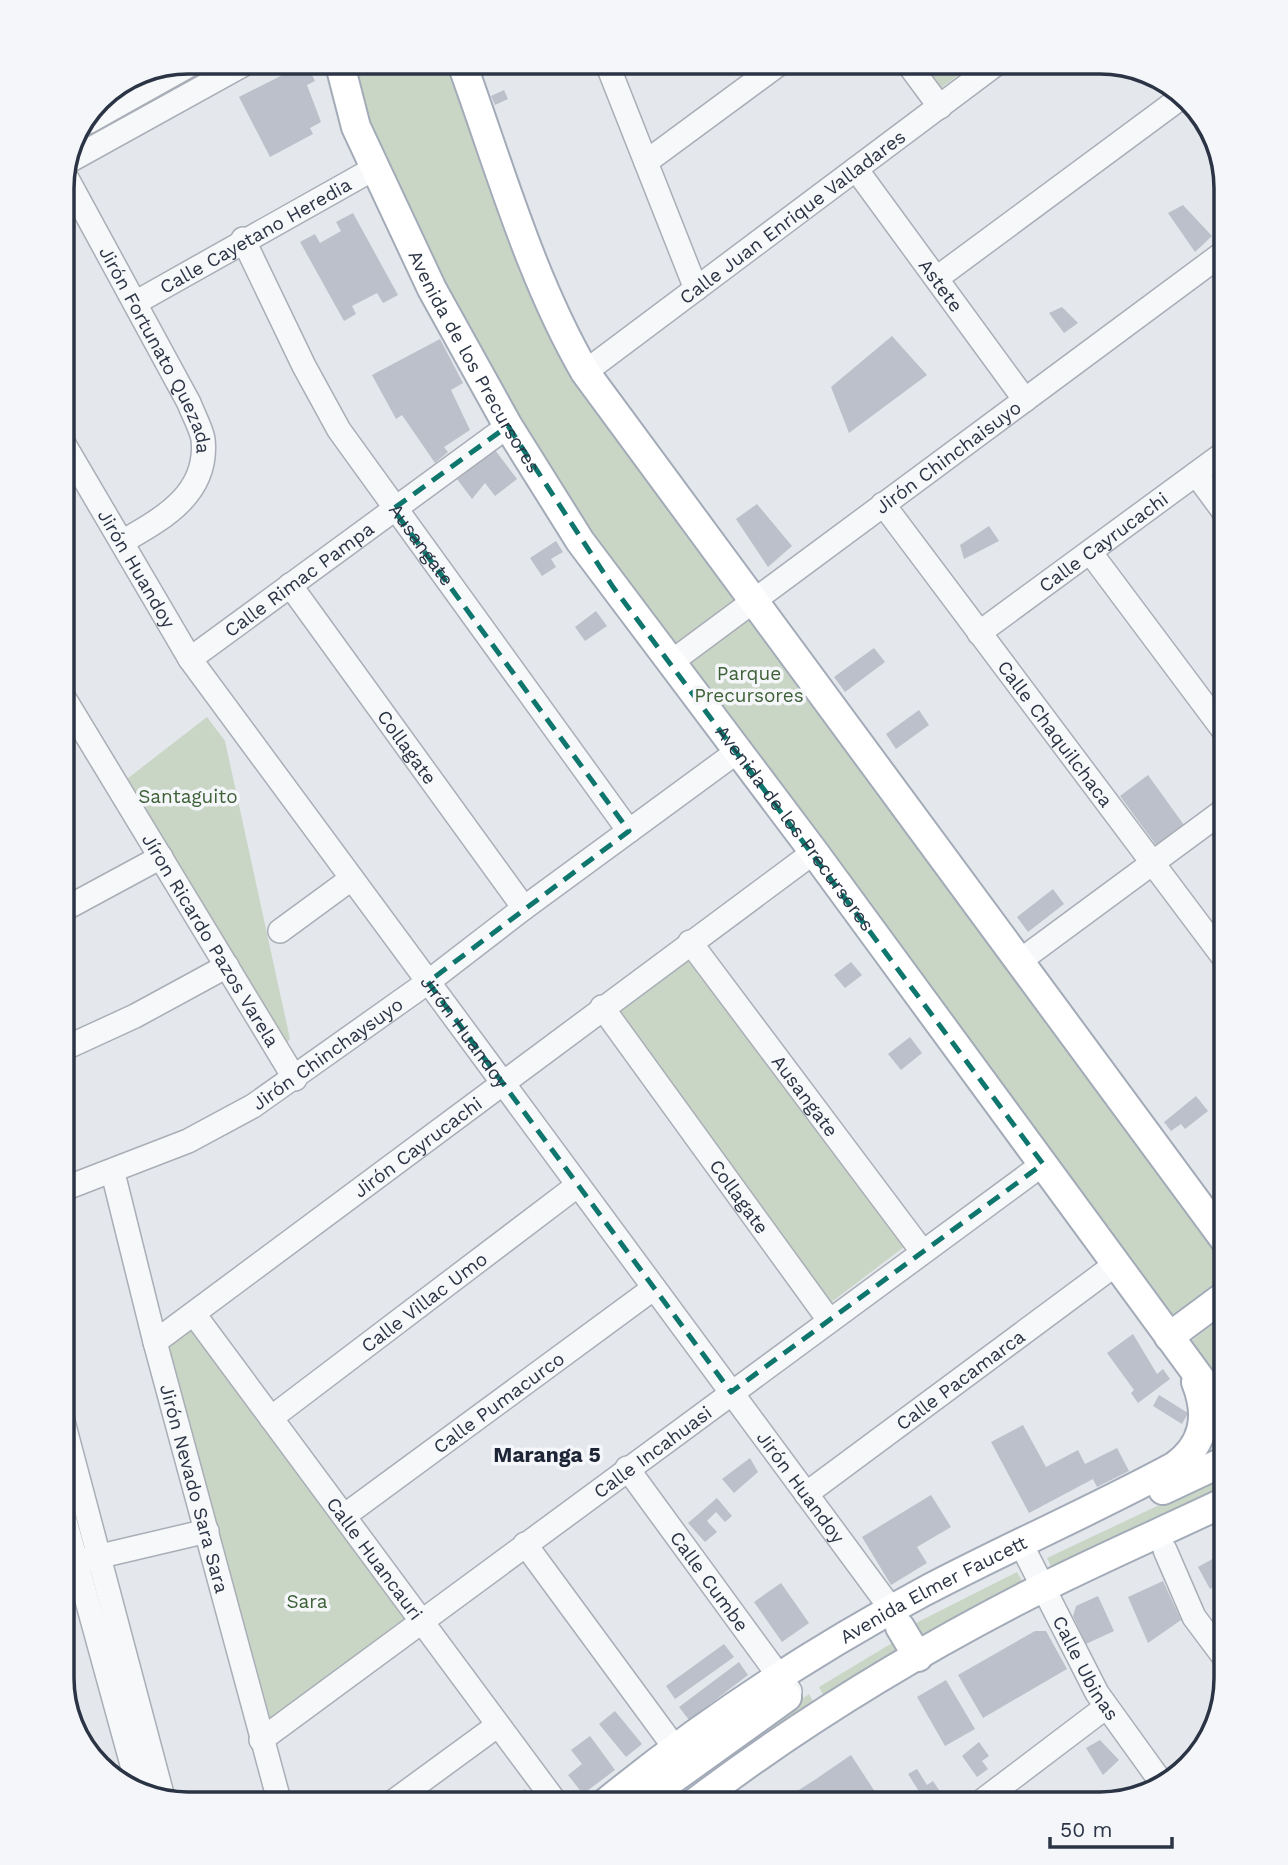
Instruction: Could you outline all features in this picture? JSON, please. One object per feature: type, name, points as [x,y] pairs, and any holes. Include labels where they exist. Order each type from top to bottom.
[{"type":"main road","name":"Avenida de los Precursores","points":[[342,74],[356,127],[432,289],[508,426],[580,541],[814,852],[1214,1398]]},
{"type":"main road","points":[[466,74],[526,242],[555,314],[585,372],[1214,1225]]},
{"type":"main road","points":[[1169,1337],[1214,1304]]},
{"type":"main road","name":"Avenida Elmer Faucett","points":[[1145,1490],[1182,1461],[1202,1433],[1205,1422],[1202,1396],[1186,1360]]},
{"type":"main road","name":"Avenida Elmer Faucett","points":[[644,1790],[683,1756],[786,1686],[896,1618],[1024,1549],[1145,1490],[1214,1465]]},
{"type":"main road","points":[[725,1792],[918,1657],[1047,1596],[1214,1508]]},
{"type":"main road","points":[[821,1727],[927,1672],[1047,1596],[1165,1550],[1214,1527]]},
{"type":"main road","points":[[896,1618],[918,1657]]},
{"type":"main road","points":[[683,1756],[705,1792]]},
{"type":"street","points":[[78,156],[226,74]]},
{"type":"street","points":[[611,74],[696,289]]},
{"type":"street","points":[[646,162],[765,74]]},
{"type":"street","points":[[916,74],[940,107]]},
{"type":"street","name":"Calle Juan Enrique Valladares","points":[[585,372],[983,74]]},
{"type":"street","points":[[100,115],[171,75]]},
{"type":"street","points":[[937,278],[1175,102]]},
{"type":"street","name":"Calle Cayetano Heredia","points":[[135,303],[243,239],[374,167]]},
{"type":"street","name":"Astete","points":[[856,169],[1025,400]]},
{"type":"street","name":"Jirón Fortunato Quezada","points":[[74,191],[189,404],[203,438],[200,473],[185,500],[158,522],[121,542]]},
{"type":"street","name":"Ausangate","points":[[243,239],[304,366],[339,430],[393,509],[629,831]]},
{"type":"street","name":"Jirón Chinchaisuyo","points":[[670,663],[1214,261]]},
{"type":"street","name":"Calle Rimac Pampa","points":[[190,659],[508,426]]},
{"type":"street","name":"Jirón Huandoy","points":[[74,461],[190,659],[896,1618]]},
{"type":"street","name":"Calle Cayrucachi","points":[[979,633],[1214,461]]},
{"type":"street","points":[[1196,474],[1214,498]]},
{"type":"street","name":"Calle Chaquilchaca","points":[[883,504],[1214,945]]},
{"type":"street","points":[[1090,552],[1214,718]]},
{"type":"street","name":"Collagate","points":[[290,585],[524,908]]},
{"type":"street","name":"Jíron Ricardo Pazos Varela","points":[[74,714],[295,1079]]},
{"type":"street","name":"Jirón Chinchaysuyo","points":[[74,1186],[188,1141],[253,1106],[295,1079],[738,751]]},
{"type":"street","points":[[1021,960],[1214,818]]},
{"type":"street","name":"Jirón Cayrucachi","points":[[155,1342],[503,1084],[602,1007],[814,852]]},
{"type":"street","points":[[74,904],[161,857]]},
{"type":"street","points":[[280,931],[351,879]]},
{"type":"street","name":"Ausangate","points":[[690,942],[922,1251]]},
{"type":"street","points":[[74,1044],[135,1016],[227,966]]},
{"type":"street","name":"Collagate","points":[[602,1007],[829,1320]]},
{"type":"street","name":"Calle Incahuasi","points":[[261,1740],[1043,1164]]},
{"type":"street","name":"Jirón Nevado Sara Sara","points":[[113,1172],[155,1342],[276,1791]]},
{"type":"street","name":"Calle Villac Umo","points":[[271,1418],[578,1185]]},
{"type":"street","name":"Calle Pacamarca","points":[[806,1494],[1116,1264]]},
{"type":"street","name":"Calle Pumacurco","points":[[344,1516],[654,1288]]},
{"type":"street","name":"Calle Huancauri","points":[[194,1314],[547,1791]]},
{"type":"street","points":[[74,1460],[160,1788]]},
{"type":"street","name":"Calle Cumbe","points":[[627,1468],[786,1686]]},
{"type":"street","points":[[74,1512],[88,1510]]},
{"type":"street","points":[[78,1562],[207,1531]]},
{"type":"street","points":[[525,1544],[683,1756]]},
{"type":"street","name":"Calle Ubinas","points":[[1024,1549],[1106,1707],[1157,1776]]},
{"type":"street","points":[[74,1550],[136,1780]]},
{"type":"street","points":[[1165,1550],[1194,1617],[1214,1644]]},
{"type":"street","points":[[994,1792],[1106,1707]]},
{"type":"street","points":[[407,1791],[498,1725]]},
{"type":"highlighted area","points":[[508,426],[613,587],[1043,1164],[731,1392],[428,982],[629,831],[393,509]]},
{"type":"green space","points":[[186,74],[206,74],[83,142],[90,129]]},
{"type":"green space","name":"Parque Precursores","points":[[353,74],[460,74],[570,365],[739,598],[669,648],[512,428],[383,173]]},
{"type":"green space","points":[[931,74],[960,74],[941,88]]},
{"type":"green space","name":"Parque Precursores","points":[[753,617],[1214,1240],[1214,1288],[1168,1322],[683,667]]},
{"type":"green space","name":"Santaguito","points":[[207,717],[225,741],[290,1039],[283,1047],[123,782]]},
{"type":"green space","points":[[691,954],[908,1244],[825,1307],[611,1010]]},
{"type":"green space","points":[[1214,1323],[1214,1383],[1185,1346]]},
{"type":"green space","name":"Sara","points":[[187,1331],[194,1332],[407,1613],[406,1621],[263,1726],[168,1350],[175,1339]]},
{"type":"green space","points":[[1214,1479],[1214,1494],[1053,1571],[1047,1558]]},
{"type":"green space","points":[[1017,1572],[1026,1588],[923,1639],[914,1624]]},
{"type":"green space","points":[[897,1640],[906,1655],[827,1702],[819,1687]]},
{"type":"green space","points":[[809,1694],[816,1707],[717,1777],[711,1763]]},
{"type":"building","points":[[284,74],[312,74],[315,81],[307,85],[321,122],[310,128],[313,134],[270,157],[239,97]]},
{"type":"building","points":[[504,90],[508,99],[495,105],[491,96]]},
{"type":"building","points":[[1183,205],[1212,236],[1195,252],[1168,213]]},
{"type":"building","points":[[353,213],[398,295],[383,303],[377,293],[352,306],[356,314],[344,321],[300,242],[315,234],[320,243],[341,231],[336,222]]},
{"type":"building","points":[[1062,307],[1078,323],[1064,333],[1049,313]]},
{"type":"building","points":[[892,336],[927,375],[849,433],[831,387]]},
{"type":"building","points":[[440,339],[463,383],[451,390],[470,430],[444,447],[448,452],[435,463],[402,415],[396,419],[372,375]]},
{"type":"building","points":[[495,450],[517,479],[495,496],[485,483],[472,499],[457,479]]},
{"type":"building","points":[[757,504],[792,546],[768,567],[736,519]]},
{"type":"building","points":[[989,526],[999,541],[964,559],[960,545]]},
{"type":"building","points":[[556,541],[563,552],[551,559],[556,567],[542,576],[530,558]]},
{"type":"building","points":[[596,611],[607,626],[585,641],[575,627]]},
{"type":"building","points":[[874,648],[885,662],[845,692],[834,677]]},
{"type":"building","points":[[919,710],[929,725],[896,749],[886,734]]},
{"type":"building","points":[[1148,775],[1184,825],[1156,845],[1120,796]]},
{"type":"building","points":[[1053,889],[1064,904],[1028,932],[1017,917]]},
{"type":"building","points":[[851,962],[862,975],[845,988],[834,975]]},
{"type":"building","points":[[910,1037],[922,1053],[901,1070],[888,1054]]},
{"type":"building","points":[[1196,1096],[1208,1111],[1185,1129],[1181,1124],[1171,1131],[1164,1122]]},
{"type":"building","points":[[1133,1334],[1157,1374],[1163,1369],[1170,1379],[1138,1403],[1131,1393],[1134,1390],[1107,1353]]},
{"type":"building","points":[[1159,1395],[1188,1413],[1182,1424],[1153,1406]]},
{"type":"building","points":[[1023,1425],[1046,1467],[1078,1450],[1085,1464],[1117,1448],[1129,1471],[1097,1487],[1093,1479],[1029,1513],[991,1442]]},
{"type":"building","points":[[750,1458],[758,1472],[734,1493],[722,1479]]},
{"type":"building","points":[[931,1495],[951,1527],[917,1547],[927,1563],[891,1585],[862,1537]]},
{"type":"building","points":[[717,1498],[732,1516],[725,1522],[716,1512],[707,1521],[717,1532],[705,1542],[688,1523]]},
{"type":"building","points":[[1214,1558],[1214,1587],[1210,1589],[1198,1567]]},
{"type":"building","points":[[1163,1581],[1181,1620],[1148,1643],[1128,1597]]},
{"type":"building","points":[[781,1583],[809,1623],[782,1642],[754,1602]]},
{"type":"building","points":[[1098,1596],[1114,1631],[1086,1644],[1073,1616],[1076,1606]]},
{"type":"building","points":[[1035,1631],[1046,1631],[1067,1669],[983,1718],[958,1675]]},
{"type":"building","points":[[724,1644],[734,1657],[675,1699],[666,1686]]},
{"type":"building","points":[[739,1662],[748,1675],[689,1720],[679,1707]]},
{"type":"building","points":[[946,1680],[975,1729],[945,1746],[917,1697]]},
{"type":"building","points":[[615,1711],[642,1744],[626,1757],[599,1724]]},
{"type":"building","points":[[590,1736],[615,1770],[586,1791],[581,1791],[568,1775],[582,1764],[571,1750]]},
{"type":"building","points":[[1100,1740],[1119,1760],[1103,1775],[1086,1748]]},
{"type":"building","points":[[979,1742],[989,1756],[982,1761],[988,1769],[977,1777],[962,1756]]},
{"type":"building","points":[[851,1755],[875,1792],[796,1792]]},
{"type":"building","points":[[917,1769],[927,1785],[933,1781],[940,1792],[919,1792],[908,1774]]},
{"type":"district","name":"Maranga 5","points":[[547,1455]]}]
